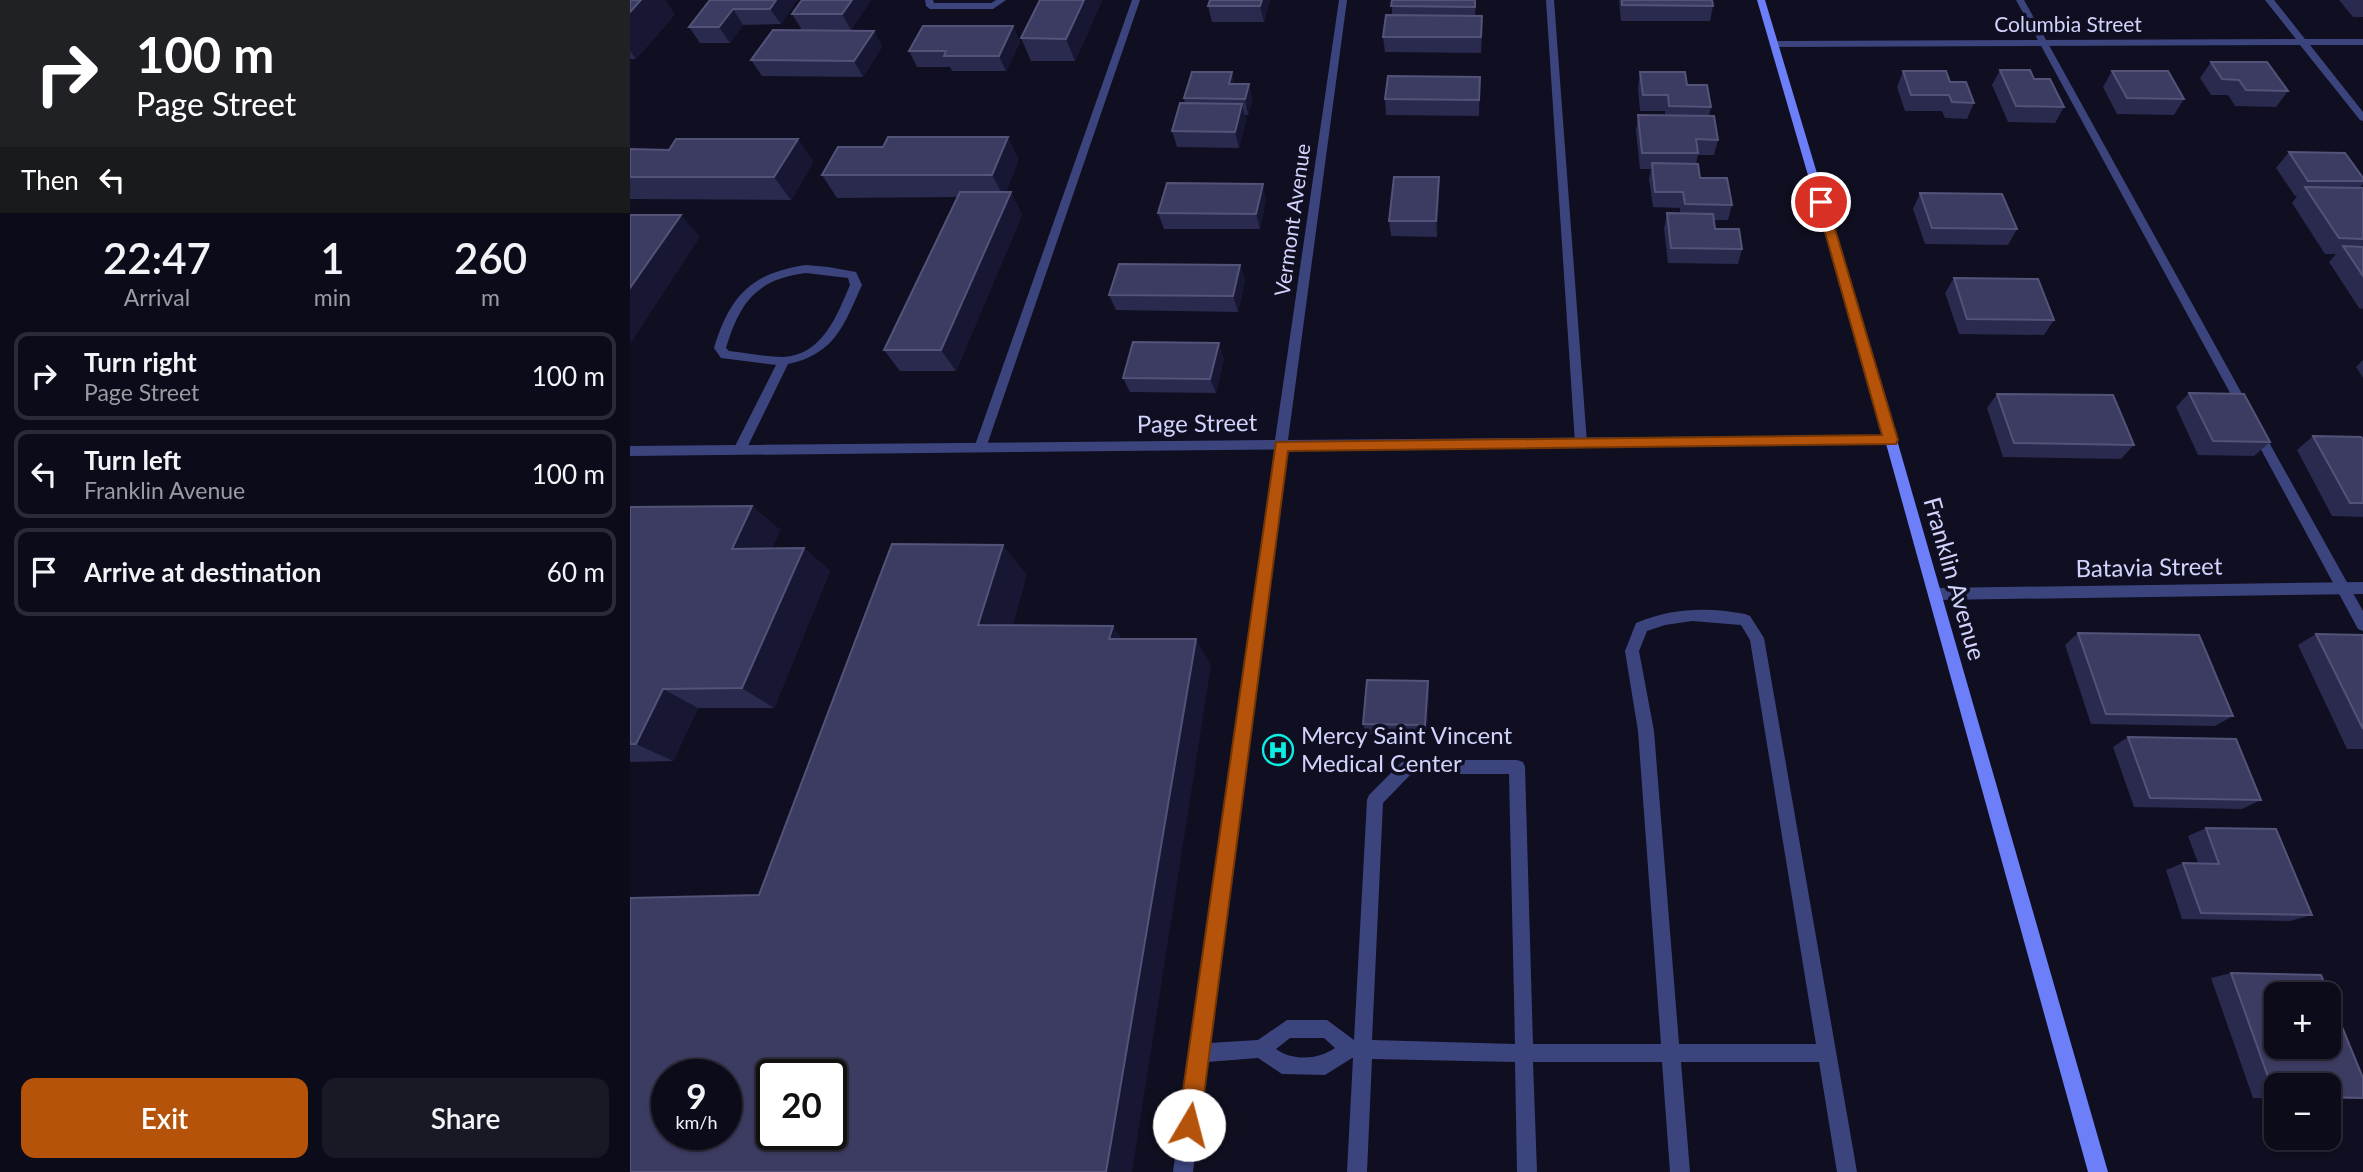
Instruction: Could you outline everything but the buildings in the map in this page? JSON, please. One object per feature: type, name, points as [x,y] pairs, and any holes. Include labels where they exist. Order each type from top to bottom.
[{"type":"street","points":[[929,0],[930,6],[993,6],[1002,0]]},
{"type":"street","points":[[980,448],[1136,0]]},
{"type":"street","name":"Vermont Avenue","points":[[1183,1172],[1343,0]]},
{"type":"street","points":[[1550,0],[1581,443]]},
{"type":"street","name":"Franklin Avenue","points":[[1762,0],[1891,440],[2098,1172]]},
{"type":"street","points":[[2020,0],[2363,625]]},
{"type":"street","points":[[2269,0],[2363,118]]},
{"type":"street","name":"Columbia Street","points":[[1774,44],[2363,42]]},
{"type":"street","points":[[787,269],[830,269],[852,275],[856,285],[822,348],[809,357],[784,361],[725,355],[720,348],[723,332],[740,301],[758,281],[787,269]]},
{"type":"street","points":[[739,450],[784,361]]},
{"type":"street","name":"Page Street","points":[[630,451],[1891,440]]},
{"type":"street","name":"Batavia Street","points":[[1935,594],[2363,588]]},
{"type":"street","points":[[1680,1172],[1646,731],[1632,651],[1640,627],[1662,617],[1721,615],[1745,620],[1757,638],[1847,1172]]},
{"type":"street","points":[[1357,1172],[1357,1049],[1375,800],[1408,767],[1517,767],[1527,1172]]},
{"type":"street","points":[[1199,1054],[1261,1049],[1287,1029],[1327,1029],[1357,1049]]},
{"type":"street","points":[[1261,1049],[1282,1065],[1325,1066],[1357,1049],[1525,1054],[1827,1053]]},
{"type":"place","name":"Mercy Saint Vincent Medical Center","points":[[1278,750]]},
{"type":"route","points":[[1189,1125],[1281,446],[1891,440],[1821,202]]}]
